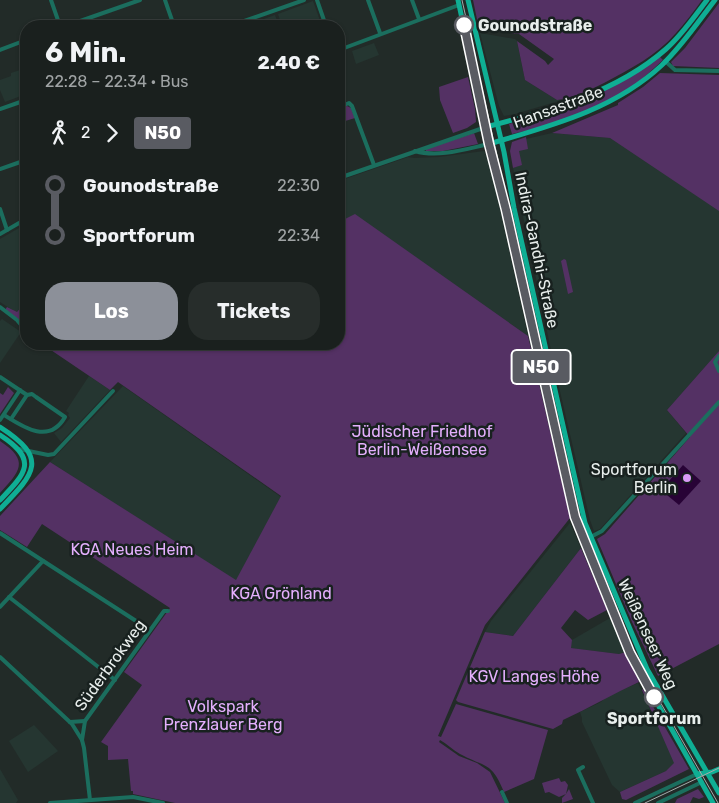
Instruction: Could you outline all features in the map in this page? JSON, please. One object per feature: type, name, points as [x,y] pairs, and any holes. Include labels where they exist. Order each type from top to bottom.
[{"type":"main road","name":"Indira-Gandhi-Straße","points":[[468,0],[581,506]]},
{"type":"main road","name":"Hansastraße","points":[[486,127],[590,95],[627,76],[667,49],[707,0]]},
{"type":"main road","name":"Hansastraße","points":[[489,144],[587,113],[638,85],[666,61],[715,0]]},
{"type":"main road","name":"Indira-Gandhi-Straße","points":[[458,2],[574,514]]},
{"type":"main road","points":[[506,210],[514,208]]},
{"type":"main road","points":[[0,427],[14,436],[28,451],[31,461],[30,474],[26,482],[0,509]]},
{"type":"main road","points":[[0,435],[19,449],[24,462],[20,478],[0,500]]},
{"type":"main road","name":"Weißenseer Weg","points":[[581,506],[591,538],[653,681],[709,773],[719,793]]},
{"type":"main road","name":"Weißenseer Weg","points":[[574,514],[606,596],[635,662],[713,803]]},
{"type":"main road","points":[[606,596],[614,593]]},
{"type":"main road","points":[[635,662],[642,658]]},
{"type":"main road","points":[[697,774],[709,773],[719,769]]},
{"type":"main road","points":[[702,782],[709,773]]},
{"type":"street","points":[[51,0],[58,20]]},
{"type":"street","points":[[83,20],[140,0]]},
{"type":"street","points":[[165,0],[172,20]]},
{"type":"street","points":[[288,0],[290,5]]},
{"type":"street","points":[[247,20],[304,0]]},
{"type":"street","points":[[317,0],[324,20]]},
{"type":"street","points":[[368,0],[380,33]]},
{"type":"street","points":[[412,0],[419,19]]},
{"type":"street","points":[[345,48],[458,2]]},
{"type":"street","points":[[0,50],[20,42]]},
{"type":"street","points":[[666,61],[674,70],[719,71]]},
{"type":"street","points":[[0,109],[20,102]]},
{"type":"street","points":[[345,104],[348,103],[352,106],[374,165]]},
{"type":"street","points":[[345,176],[486,127]]},
{"type":"street","points":[[415,151],[421,153],[445,152],[489,144]]},
{"type":"street","points":[[0,170],[20,162]]},
{"type":"street","points":[[0,209],[7,230]]},
{"type":"street","points":[[0,234],[20,222]]},
{"type":"street","points":[[0,307],[20,324]]},
{"type":"street","points":[[719,356],[715,362],[719,371]]},
{"type":"street","points":[[0,377],[27,395],[32,394],[64,415],[65,418],[54,428],[39,432],[24,428],[4,414]]},
{"type":"street","points":[[0,420],[20,390]]},
{"type":"street","points":[[19,449],[48,455],[54,454],[113,391]]},
{"type":"street","points":[[11,419],[27,395]]},
{"type":"street","points":[[584,541],[602,531],[719,402]]},
{"type":"street","points":[[31,461],[39,453]]},
{"type":"street","points":[[0,533],[150,630]]},
{"type":"street","points":[[0,607],[43,561]]},
{"type":"street","points":[[9,597],[115,680]]},
{"type":"street","name":"Süderbrokweg","points":[[82,740],[85,721],[164,611],[168,611]]},
{"type":"street","points":[[0,657],[70,722],[82,740],[90,800]]},
{"type":"street","points":[[70,722],[85,721]]},
{"type":"street","points":[[583,767],[578,770],[593,803]]},
{"type":"street","points":[[635,803],[697,774]]},
{"type":"street","points":[[658,803],[702,782]]},
{"type":"street","points":[[502,792],[506,803]]},
{"type":"street","points":[[133,797],[133,803]]},
{"type":"street","points":[[50,803],[133,797],[162,803]]},
{"type":"shaded area","points":[[313,1],[320,20],[280,20],[278,14]]},
{"type":"shaded area","points":[[275,15],[277,20],[261,20]]},
{"type":"shaded area","points":[[480,33],[515,39],[525,80],[557,100],[562,100],[504,116],[499,106]]},
{"type":"shaded area","points":[[374,43],[379,55],[356,64],[352,51]]},
{"type":"shaded area","points":[[20,70],[20,96],[5,102],[0,90],[0,80],[11,76],[11,73]]},
{"type":"shaded area","points":[[552,133],[610,138],[706,202],[719,168],[719,351],[667,410],[686,433],[600,529],[594,531],[556,374],[513,168],[518,166],[515,152],[526,139]]},
{"type":"shaded area","points":[[484,151],[489,160],[528,336],[355,215],[345,219],[345,179],[408,157],[439,157]]},
{"type":"shaded area","points":[[20,227],[20,309],[17,313],[0,302],[0,239]]},
{"type":"shaded area","points":[[2,319],[20,331],[20,333],[0,363],[0,321]]},
{"type":"shaded area","points":[[89,376],[110,390],[61,442],[54,433],[62,428],[70,418],[69,413],[66,411]]},
{"type":"shaded area","points":[[123,386],[281,497],[236,581],[50,462]]},
{"type":"shaded area","points":[[683,465],[701,481],[679,505],[661,490]]},
{"type":"shaded area","points":[[570,523],[581,548],[513,636],[485,632],[491,621]]},
{"type":"shaded area","points":[[610,618],[626,652],[619,654],[570,648],[572,640]]},
{"type":"shaded area","points":[[638,683],[674,764],[666,771],[620,792],[612,785],[582,722],[580,712],[601,702],[606,697]]},
{"type":"shaded area","points":[[34,725],[58,751],[28,772],[9,741]]},
{"type":"shaded area","points":[[0,769],[18,800],[16,803],[0,803]]},
{"type":"green space","points":[[473,0],[702,0],[676,33],[660,49],[604,83],[575,96],[557,100],[525,80],[517,41],[548,65],[554,59],[519,34],[479,29]]},
{"type":"green space","points":[[719,3],[719,68],[673,66],[671,62],[685,48]]},
{"type":"green space","points":[[660,57],[663,60],[643,78],[609,100],[568,118],[512,134],[509,124],[577,102]]},
{"type":"green space","points":[[660,73],[719,75],[719,211],[610,138],[552,133],[618,105],[618,103],[643,87]]},
{"type":"green space","points":[[468,77],[476,122],[467,128],[453,133],[440,100],[439,87]]},
{"type":"green space","points":[[345,106],[351,108],[355,118],[345,121]]},
{"type":"green space","points":[[474,133],[478,144],[443,151],[426,151],[426,149]]},
{"type":"green space","points":[[526,137],[528,149],[519,151],[522,165],[513,168],[510,151],[512,142]]},
{"type":"green space","points":[[355,214],[528,336],[570,518],[485,625],[438,736],[441,737],[456,704],[548,730],[534,779],[504,792],[491,770],[460,754],[440,740],[439,742],[459,756],[477,763],[490,772],[505,803],[175,803],[133,794],[133,791],[131,791],[128,759],[108,760],[108,746],[101,742],[142,685],[124,672],[170,608],[42,524],[27,547],[0,530],[0,516],[50,462],[236,580],[281,496],[118,382],[110,390],[51,350],[345,350],[345,219]]},
{"type":"green space","points":[[566,260],[573,292],[568,294],[561,261]]},
{"type":"green space","points":[[7,307],[17,312],[20,309],[20,321],[5,310]]},
{"type":"green space","name":"Sportforum Berlin","points":[[719,351],[719,644],[658,676],[632,622],[597,539],[605,534],[690,437],[667,410]]},
{"type":"green space","points":[[8,387],[14,393],[0,414],[0,393],[3,395]]},
{"type":"green space","points":[[0,441],[15,454],[19,466],[13,478],[0,493]]},
{"type":"green space","name":"KGV Langes Höhe","points":[[581,548],[607,610],[588,620],[575,610],[561,628],[572,640],[571,648],[619,654],[626,652],[639,682],[563,720],[562,724],[553,729],[458,702],[456,700],[485,632],[513,636]]},
{"type":"green space","points":[[643,689],[689,769],[626,800],[622,799],[620,792],[666,771],[674,763]]},
{"type":"green space","points":[[559,778],[561,782],[565,781],[568,785],[566,794],[559,797],[549,792],[545,793],[542,783]]},
{"type":"green space","points":[[569,789],[573,799],[562,803],[562,798]]},
{"type":"green space","points":[[698,789],[704,797],[699,799],[693,797],[690,803],[675,803],[677,799]]},
{"type":"tram line","points":[[462,0],[580,524],[643,672],[718,803]]},
{"type":"tram line","points":[[645,803],[719,768]]},
{"type":"bus line","name":"N50","points":[[464,25],[489,144],[506,210],[577,526],[630,653],[654,697]]},
{"type":"place","name":"Gounodstraße","points":[[464,25]]},
{"type":"place","name":"Sportforum Berlin","points":[[687,478]]},
{"type":"place","name":"Sportforum","points":[[654,697]]},
{"type":"park label","name":"Jüdischer Friedhof Berlin-Weißensee","points":[[422,440]]},
{"type":"park label","name":"KGA Neues Heim","points":[[132,549]]},
{"type":"park label","name":"KGA Grönland","points":[[281,593]]},
{"type":"park label","name":"Volkspark Prenzlauer Berg","points":[[223,715]]}]
